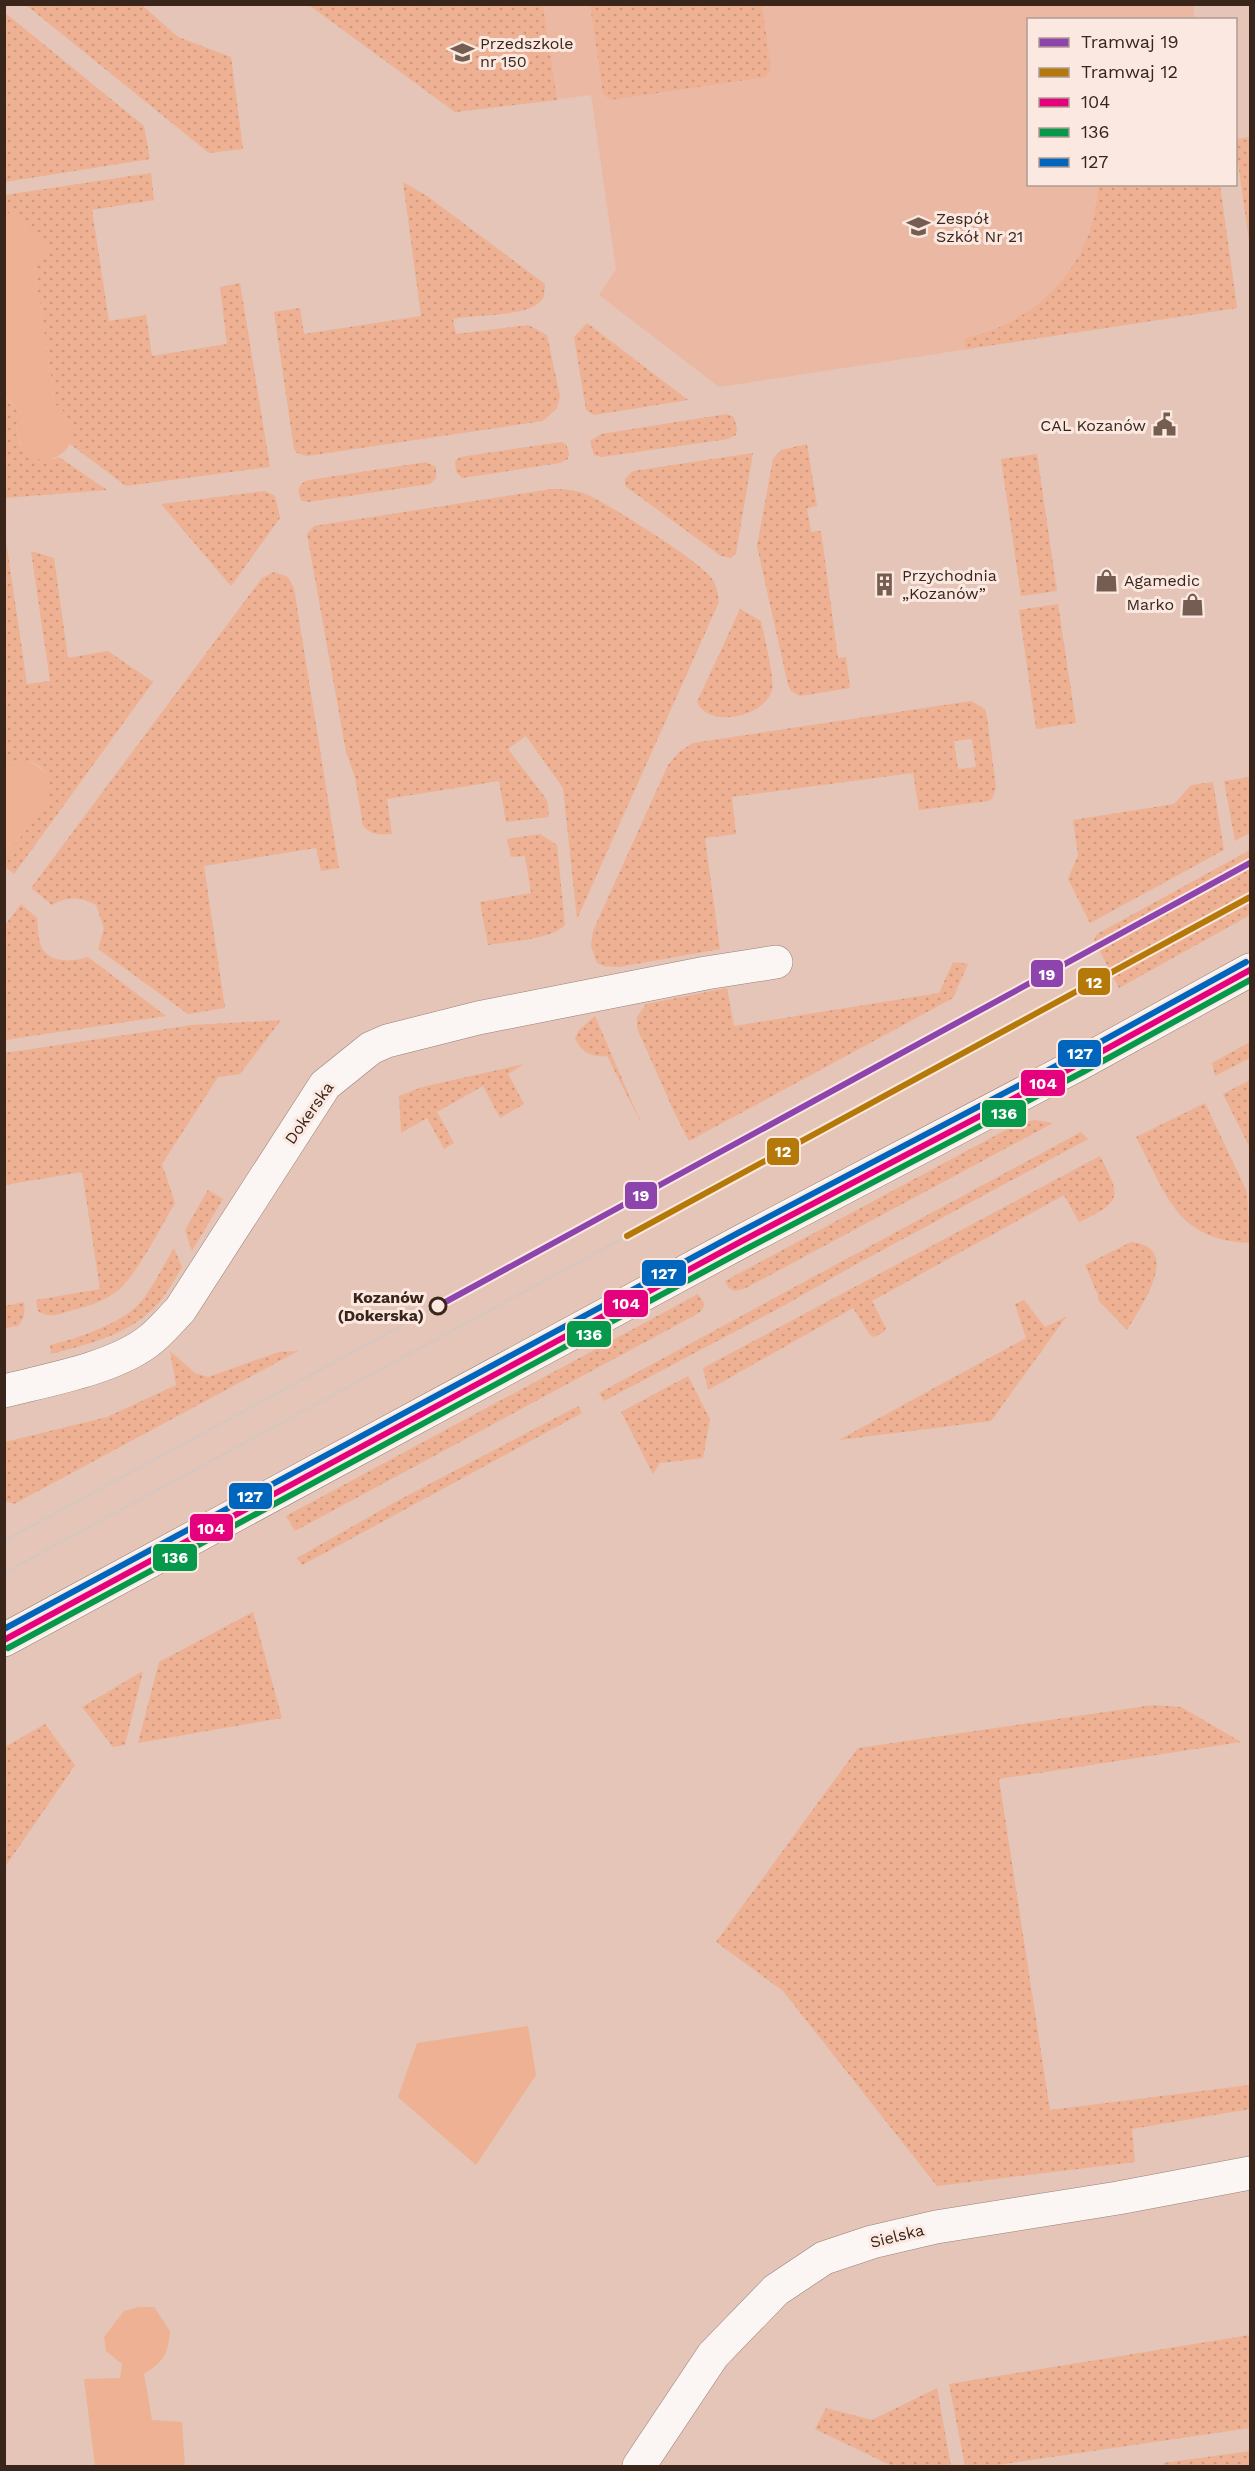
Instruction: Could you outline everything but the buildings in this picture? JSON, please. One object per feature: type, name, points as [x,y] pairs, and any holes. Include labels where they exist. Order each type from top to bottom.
[{"type":"street","name":"Dokerska","points":[[4,1391],[79,1372],[120,1357],[145,1344],[161,1330],[180,1310],[325,1084],[371,1048],[387,1041],[478,1018],[706,973],[776,962]]},
{"type":"street","points":[[4,1640],[733,1246],[1079,1064],[1251,970]]},
{"type":"street","name":"Sielska","points":[[639,2466],[713,2355],[776,2290],[824,2258],[872,2242],[924,2229],[1251,2174]]},
{"type":"shaded area","points":[[26,5],[142,5],[178,37],[231,57],[243,149],[209,153]]},
{"type":"shaded area","name":"Zespół Szkół Nr 21","points":[[309,5],[1193,5],[1195,18],[1027,18],[1027,186],[1220,186],[1237,308],[719,387],[599,295],[616,269],[591,95],[455,112]]},
{"type":"shaded area","name":"Przedszkole nr 150","points":[[309,5],[543,5],[557,100],[455,112]]},
{"type":"shaded area","points":[[590,5],[762,5],[771,69],[765,77],[610,100],[603,94]]},
{"type":"shaded area","points":[[4,12],[144,126],[150,159],[5,182]]},
{"type":"shaded area","points":[[1250,137],[1250,248],[1237,156],[1237,139]]},
{"type":"shaded area","points":[[151,173],[154,200],[92,210],[109,321],[146,315],[152,356],[227,344],[220,287],[240,283],[270,467],[126,486],[70,444],[69,422],[64,412],[55,404],[34,265],[11,211],[5,219],[5,195]]},
{"type":"shaded area","points":[[403,182],[427,196],[545,284],[543,298],[527,309],[453,319],[456,334],[528,325],[547,335],[560,396],[557,408],[543,421],[307,456],[297,453],[294,449],[274,312],[300,308],[304,334],[421,316]]},
{"type":"shaded area","points":[[1098,186],[1220,186],[1237,308],[966,349],[965,338],[992,330],[1017,318],[1039,303],[1058,284],[1075,263],[1087,239],[1095,213]]},
{"type":"shaded area","points":[[12,210],[51,246],[34,265],[55,404],[68,418],[73,432],[70,444],[61,454],[50,459],[38,459],[27,453],[16,428],[22,413],[5,397],[4,219]]},
{"type":"shaded area","points":[[587,323],[688,400],[594,415],[586,410],[574,337]]},
{"type":"shaded area","points":[[4,397],[22,413],[16,429],[20,444],[51,460],[59,457],[107,490],[5,498]]},
{"type":"shaded area","points":[[727,414],[734,417],[737,429],[736,435],[728,439],[601,457],[594,455],[590,441],[601,434]]},
{"type":"shaded area","points":[[561,442],[566,444],[569,453],[568,459],[560,463],[462,478],[456,472],[455,461],[460,457]]},
{"type":"shaded area","points":[[807,444],[817,506],[807,508],[811,532],[821,531],[838,658],[846,657],[850,688],[800,696],[791,691],[788,685],[757,546],[773,459],[781,450]]},
{"type":"shaded area","points":[[753,453],[736,553],[731,558],[721,556],[625,486],[625,479],[633,471]]},
{"type":"shaded area","points":[[1037,454],[1057,591],[1021,596],[1001,459]]},
{"type":"shaded area","points":[[426,462],[436,467],[436,478],[430,484],[308,502],[302,501],[299,494],[299,488],[305,481]]},
{"type":"shaded area","points":[[552,489],[570,490],[588,495],[675,548],[713,580],[719,602],[577,919],[563,788],[526,736],[508,749],[547,800],[549,817],[506,822],[499,781],[387,799],[392,834],[376,834],[363,826],[355,777],[346,752],[307,534],[314,526]]},
{"type":"shaded area","points":[[265,491],[275,496],[280,518],[231,586],[161,504]]},
{"type":"shaded area","points":[[4,527],[27,684],[50,681],[31,551],[54,558],[68,658],[108,651],[153,682],[14,874],[5,867],[5,857],[47,801],[46,778],[41,767],[26,761],[5,764]]},
{"type":"shaded area","points":[[274,572],[288,577],[294,588],[339,868],[321,871],[316,848],[204,866],[225,1008],[188,1014],[98,949],[104,928],[96,905],[85,900],[74,899],[52,905],[31,888],[262,578]]},
{"type":"shaded area","points":[[1058,604],[1076,723],[1036,729],[1019,610]]},
{"type":"shaded area","points":[[740,609],[761,621],[771,667],[772,690],[759,707],[748,713],[724,717],[712,715],[703,710],[697,702]]},
{"type":"shaded area","points":[[971,701],[985,709],[996,787],[989,801],[919,810],[913,773],[732,797],[736,834],[705,838],[720,949],[619,967],[604,966],[597,963],[591,946],[593,931],[668,765],[679,752],[693,743]],"holes":[[[972,739],[976,767],[958,769],[954,741]]]},
{"type":"shaded area","points":[[20,760],[40,768],[48,779],[49,793],[39,814],[5,857],[5,764]]},
{"type":"shaded area","points":[[1250,777],[1250,833],[1235,841],[1224,781]]},
{"type":"shaded area","points":[[1213,782],[1224,850],[1090,923],[1068,879],[1078,855],[1073,820],[1174,804],[1191,785]]},
{"type":"shaded area","points":[[540,834],[557,845],[565,925],[551,934],[540,937],[488,945],[480,902],[531,893],[525,856],[511,857],[507,839]]},
{"type":"shaded area","points":[[1250,850],[1250,915],[1119,988],[1094,940],[1097,934]]},
{"type":"shaded area","points":[[21,904],[37,918],[41,946],[49,956],[62,960],[88,957],[166,1016],[5,1040],[5,925]]},
{"type":"shaded area","points":[[953,962],[968,964],[953,998],[689,1141],[637,1028],[637,1017],[646,1004],[727,988],[734,1026],[939,993]]},
{"type":"shaded area","points":[[595,1016],[641,1123],[607,1056],[588,1053],[575,1038],[579,1030]]},
{"type":"shaded area","points":[[281,1020],[240,1074],[218,1077],[162,1164],[175,1203],[140,1263],[124,1285],[116,1292],[84,1307],[55,1315],[46,1315],[38,1311],[36,1300],[100,1289],[82,1172],[5,1185],[5,1053],[192,1025]]},
{"type":"shaded area","points":[[1250,1042],[1250,1058],[1215,1076],[1212,1063]]},
{"type":"shaded area","points":[[524,1064],[508,1074],[524,1104],[500,1118],[483,1086],[437,1112],[454,1143],[444,1149],[427,1118],[401,1133],[399,1096],[422,1087]]},
{"type":"shaded area","points":[[1250,1080],[1250,1148],[1223,1094]]},
{"type":"shaded area","points":[[1205,1103],[1247,1192],[1250,1243],[1225,1240],[1205,1233],[1189,1223],[1166,1195],[1136,1137]]},
{"type":"shaded area","points":[[1034,1120],[1053,1123],[746,1288],[735,1291],[729,1288],[725,1281],[1013,1126]]},
{"type":"shaded area","points":[[1081,1132],[1088,1139],[785,1305],[604,1401],[599,1393]]},
{"type":"shaded area","points":[[1100,1156],[1114,1189],[1111,1203],[1104,1209],[1079,1222],[1064,1195],[872,1301],[886,1328],[884,1332],[874,1337],[870,1335],[853,1308],[708,1390],[703,1368]]},
{"type":"shaded area","points":[[208,1190],[223,1199],[192,1251],[185,1230]]},
{"type":"shaded area","points":[[1131,1242],[1147,1246],[1155,1255],[1156,1266],[1154,1280],[1148,1294],[1127,1330],[1098,1300],[1085,1265]]},
{"type":"shaded area","points":[[174,1248],[182,1267],[169,1289],[143,1318],[105,1338],[51,1354],[50,1345],[97,1330],[131,1311],[149,1291]]},
{"type":"shaded area","points":[[698,1294],[704,1303],[699,1313],[295,1531],[286,1516]]},
{"type":"shaded area","points":[[1024,1300],[1045,1327],[1066,1317],[991,1421],[839,1440],[1026,1338],[1015,1304]]},
{"type":"shaded area","points":[[24,1302],[24,1315],[18,1326],[5,1328],[5,1306]]},
{"type":"shaded area","points":[[170,1351],[195,1373],[208,1377],[279,1352],[298,1351],[14,1504],[5,1501],[5,1442],[107,1417],[176,1385]]},
{"type":"shaded area","points":[[688,1376],[710,1419],[703,1458],[660,1463],[653,1474],[621,1412]]},
{"type":"shaded area","points":[[578,1406],[582,1413],[323,1554],[302,1565],[297,1558],[399,1500]]},
{"type":"shaded area","points":[[253,1612],[282,1718],[138,1743],[159,1662]]},
{"type":"shaded area","points":[[143,1671],[125,1745],[113,1747],[82,1707]]},
{"type":"shaded area","points":[[1153,1705],[1181,1707],[1241,1742],[999,1779],[1050,2110],[1250,2085],[1250,2109],[1132,2129],[1135,2162],[937,2186],[783,1991],[716,1942],[858,1748]]},
{"type":"shaded area","points":[[45,1724],[75,1765],[5,1867],[5,1747]]},
{"type":"shaded area","points":[[528,2026],[536,2075],[476,2165],[398,2097],[417,2043]]},
{"type":"shaded area","points":[[139,2307],[154,2307],[170,2331],[168,2346],[163,2357],[156,2366],[144,2374],[152,2420],[182,2422],[185,2466],[95,2466],[84,2379],[120,2378],[122,2364],[106,2351],[104,2337],[124,2311]]},
{"type":"shaded area","points":[[1250,2335],[1250,2428],[990,2466],[965,2466],[949,2384]]},
{"type":"shaded area","points":[[937,2388],[951,2466],[892,2466],[815,2429],[826,2408],[872,2420]]},
{"type":"shaded area","points":[[1250,2451],[1250,2466],[1165,2466],[1163,2463]]},
{"type":"tram line","name":"19","points":[[438,1306],[1250,863]]},
{"type":"tram line","name":"12","points":[[627,1236],[1250,897]]},
{"type":"tram line","points":[[4,1573],[627,1236]]},
{"type":"tram line","points":[[4,1541],[438,1306]]},
{"type":"transit line","name":"127","points":[[4,1629],[738,1233],[1075,1056],[1246,962]]},
{"type":"transit line","name":"104","points":[[4,1640],[742,1241],[1079,1064],[1250,970]]},
{"type":"transit line","name":"136","points":[[8,1648],[746,1249],[1083,1072],[1250,980]]},
{"type":"place","name":"Przedszkole nr 150","points":[[462,52]]},
{"type":"place","name":"Zespół Szkół Nr 21","points":[[918,227]]},
{"type":"place","name":"CAL Kozanów","points":[[1164,425]]},
{"type":"place","name":"Agamedic","points":[[1106,580]]},
{"type":"place","name":"Przychodnia „Kozanów”","points":[[884,584]]},
{"type":"place","name":"Marko","points":[[1192,604]]},
{"type":"place","name":"Kozanów (Dokerska)","points":[[438,1306]]}]
